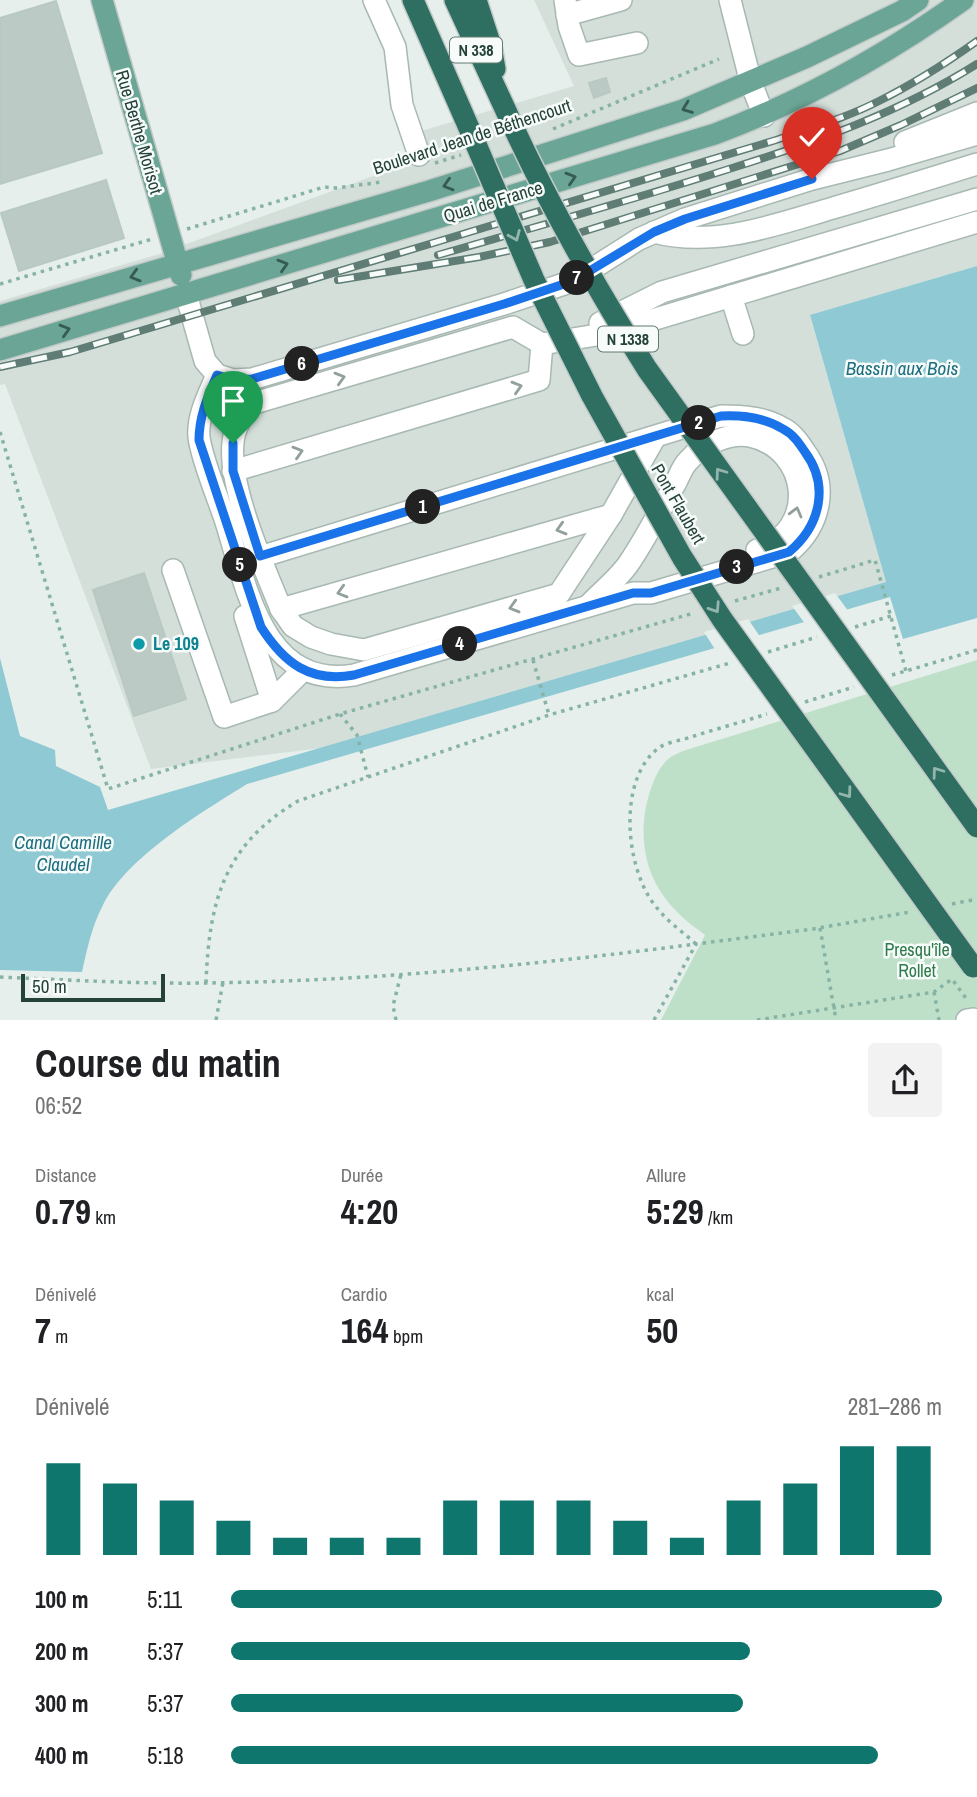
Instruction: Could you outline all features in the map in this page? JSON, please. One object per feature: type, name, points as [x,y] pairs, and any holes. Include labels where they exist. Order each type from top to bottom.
[{"type":"highway","name":"Pont Flaubert","points":[[414,0],[534,281],[598,408],[682,557],[722,620],[977,972]]},
{"type":"highway","name":"N 338","points":[[455,0],[470,38],[504,106]]},
{"type":"highway","points":[[476,0],[491,46],[504,106]]},
{"type":"highway","name":"N 1338","points":[[504,106],[544,193],[603,299],[647,369],[977,827]]},
{"type":"main road","name":"Rue Berthe Morisot","points":[[102,0],[187,294]]},
{"type":"main road","name":"Quai de France","points":[[1,312],[429,191],[683,110],[751,83],[902,11],[918,0]]},
{"type":"main road","name":"Quai de France","points":[[0,350],[715,134],[764,116],[866,64],[962,0]]},
{"type":"street","points":[[374,0],[395,47],[402,105],[426,160]]},
{"type":"street","points":[[621,0],[566,8],[579,55],[637,43]]},
{"type":"street","points":[[730,0],[751,83],[764,116]]},
{"type":"street","points":[[812,179],[977,113]]},
{"type":"street","points":[[187,294],[205,361],[217,375],[233,380],[252,379],[573,281],[654,232],[685,219],[812,179],[977,134]]},
{"type":"street","points":[[654,232],[681,238],[705,238],[754,231],[977,164]]},
{"type":"street","points":[[542,344],[605,321],[662,292],[977,199]]},
{"type":"street","points":[[655,437],[611,515],[559,594],[365,650],[331,644],[311,637],[293,626],[281,610],[260,556],[233,471],[235,431],[251,404],[513,327],[542,344],[609,333],[977,222]]},
{"type":"street","points":[[731,296],[743,334]]},
{"type":"street","points":[[233,471],[539,380],[542,344]]},
{"type":"street","points":[[217,375],[204,408],[199,440],[261,627],[283,656],[304,669],[327,676],[354,675],[587,607],[633,593],[648,583],[769,547],[783,537],[797,516],[800,492],[794,471],[781,453],[771,443],[747,435],[713,442],[698,452],[685,463],[629,564],[587,607]]},
{"type":"street","points":[[260,556],[721,416],[742,415],[764,419],[785,429],[810,458],[819,485],[818,507],[809,531],[789,552],[651,593],[633,593]]},
{"type":"street","points":[[200,424],[189,435],[191,444],[272,701]]},
{"type":"street","points":[[281,610],[611,515]]},
{"type":"street","points":[[173,570],[224,717],[272,701],[304,669]]},
{"type":"path","name":"Boulevard Jean de Béthencourt","points":[[548,131],[719,59]]},
{"type":"path","name":"Boulevard Jean de Béthencourt","points":[[426,160],[464,155]]},
{"type":"path","name":"Boulevard Jean de Béthencourt","points":[[187,229],[324,187],[336,188],[392,180]]},
{"type":"path","points":[[0,284],[150,240]]},
{"type":"path","points":[[0,432],[108,789],[340,714],[533,662],[704,610]]},
{"type":"path","points":[[809,580],[875,561],[906,671]]},
{"type":"path","points":[[730,603],[783,587]]},
{"type":"path","points":[[851,628],[891,616]]},
{"type":"path","points":[[759,654],[825,635]]},
{"type":"path","points":[[883,678],[977,650]]},
{"type":"path","points":[[533,662],[549,715]]},
{"type":"path","points":[[206,983],[207,956],[216,899],[238,852],[274,815],[298,801],[549,715],[733,662]]},
{"type":"path","points":[[798,704],[859,686]]},
{"type":"path","points":[[696,944],[656,908],[642,883],[632,855],[631,819],[640,769],[661,746],[773,712]]},
{"type":"path","points":[[340,714],[357,735],[368,777]]},
{"type":"path","points":[[945,905],[977,899]]},
{"type":"path","points":[[0,977],[206,983],[401,974],[599,957],[820,928],[920,910]]},
{"type":"path","points":[[820,928],[836,1020]]},
{"type":"path","points":[[654,1020],[696,944]]},
{"type":"path","points":[[396,1020],[393,1006],[401,974]]},
{"type":"path","points":[[757,1020],[934,992],[952,979],[970,1015]]},
{"type":"path","points":[[216,1020],[223,982]]},
{"type":"path","points":[[934,992],[939,1020]]},
{"type":"shaded area","points":[[534,0],[977,0],[977,266],[810,316],[886,582],[322,748],[151,769],[5,384],[0,385],[0,301],[159,254],[428,156],[421,131],[574,86]]},
{"type":"green space","name":"Presqu'île Rollet","points":[[977,660],[977,1020],[661,1020],[705,935],[665,898],[650,871],[646,857],[644,827],[648,797],[665,762],[686,750]]},
{"type":"water","points":[[977,266],[977,618],[903,639],[890,597],[247,784],[167,837],[114,887],[99,913],[82,972],[0,970],[0,658],[20,736],[55,750],[56,766],[100,787],[108,810],[886,582],[810,315]]},
{"type":"pier","points":[[835,593],[849,612],[806,625],[792,606]]},
{"type":"pier","points":[[748,619],[761,638],[716,651],[704,632]]},
{"type":"building","points":[[56,1],[102,153],[0,184],[0,18]]},
{"type":"building","points":[[606,78],[610,92],[594,98],[589,83]]},
{"type":"building","points":[[106,180],[124,238],[19,271],[1,213]]},
{"type":"building","name":"Le 109","points":[[144,573],[186,699],[134,716],[93,590]]},
{"type":"railway","points":[[0,367],[70,352],[776,140],[841,118],[879,101],[929,73],[977,41]]},
{"type":"railway","points":[[438,255],[656,192],[793,148],[887,112],[977,64]]},
{"type":"railway","points":[[338,280],[479,257],[550,242],[840,151],[977,88]]},
{"type":"place","name":"Le 109","points":[[139,644]]},
{"type":"route","points":[[233,443],[233,471],[260,556],[721,416],[742,415],[764,419],[785,429],[795,439],[810,458],[819,485],[816,519],[804,538],[789,552],[651,593],[633,593],[354,675],[342,677],[315,674],[283,656],[261,627],[199,440],[199,432],[204,408],[217,375],[233,380],[252,379],[504,304],[573,281],[639,239],[685,219],[812,179]]},
{"type":"water label","name":"Bassin aux Bois","points":[[902,368]]},
{"type":"water label","name":"Canal Camille Claudel","points":[[63,853]]}]
